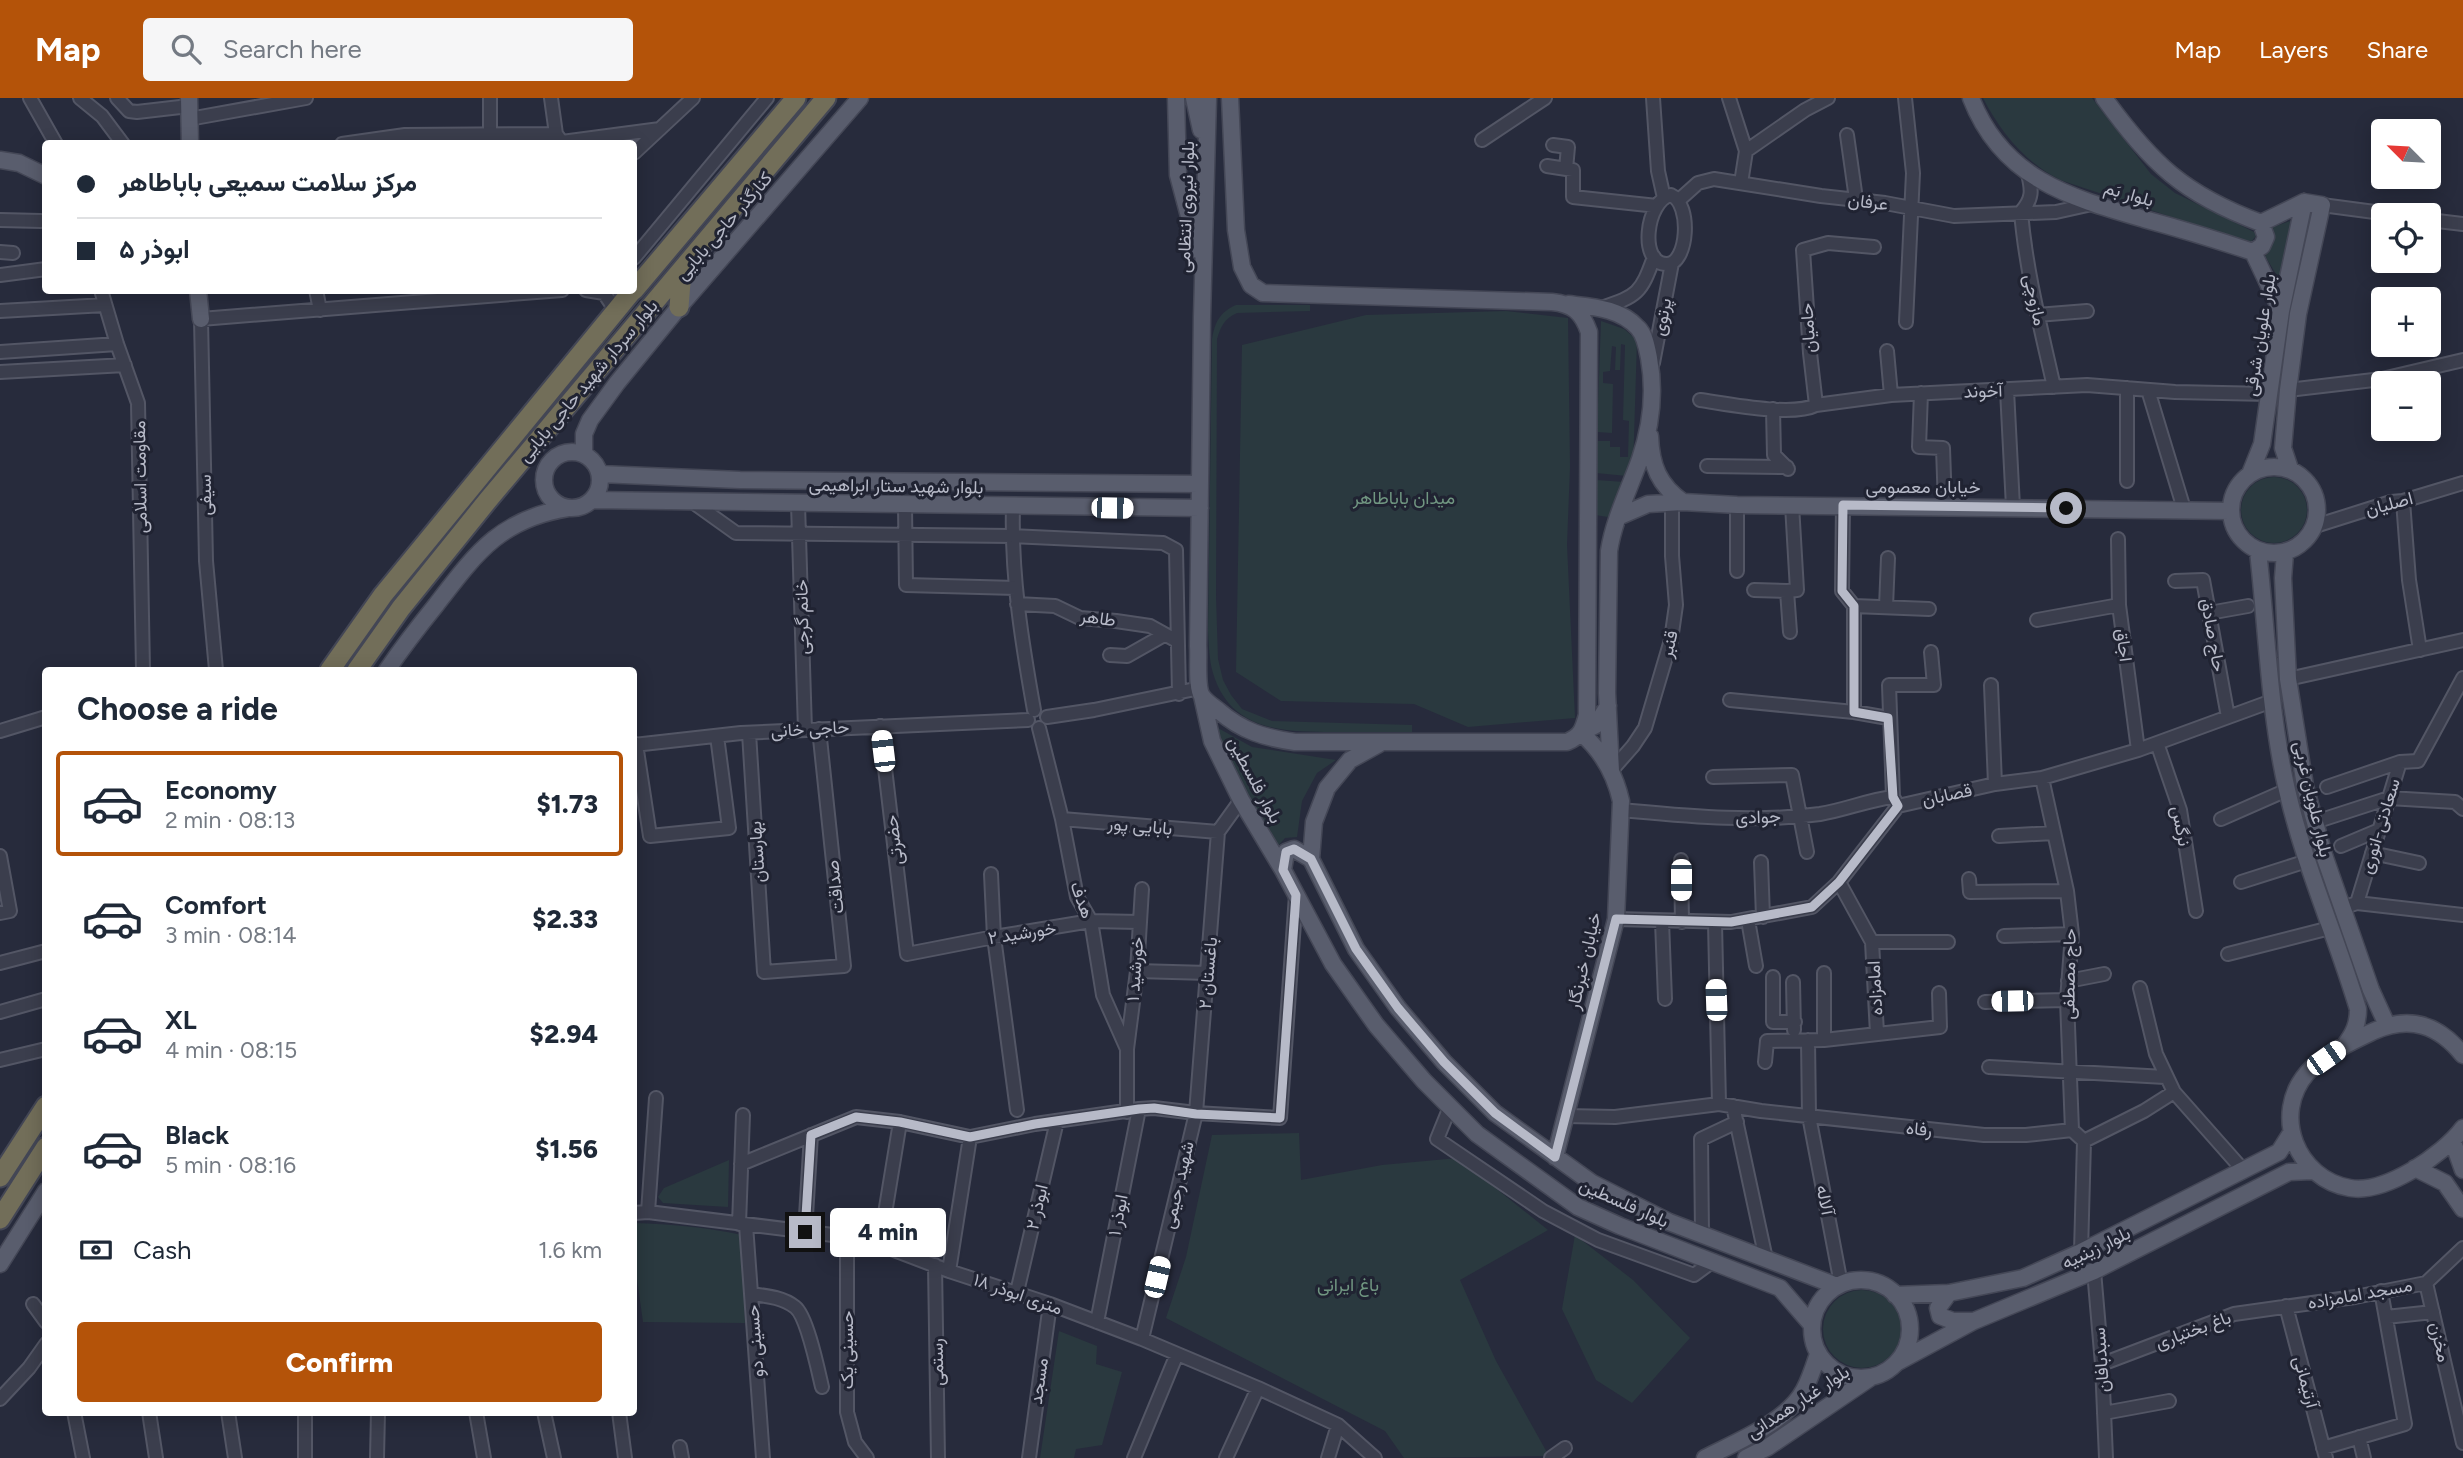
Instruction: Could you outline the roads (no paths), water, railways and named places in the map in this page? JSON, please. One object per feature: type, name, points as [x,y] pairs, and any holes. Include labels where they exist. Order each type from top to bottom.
[{"type":"highway","name":"بلوار سردار شهید حاجی بابایی","points":[[637,285],[796,98]]},
{"type":"highway","name":"بلوار سردار شهید حاجی بابایی","points":[[359,667],[401,608],[479,511],[624,335],[826,98]]},
{"type":"highway","points":[[679,307],[682,270]]},
{"type":"highway","name":"بلوار سردار شهید حاجی بابایی","points":[[332,667],[383,595],[630,294]]},
{"type":"highway","points":[[0,1177],[42,1115]]},
{"type":"highway","points":[[24,1139],[42,1148]]},
{"type":"highway","points":[[0,1219],[42,1154]]},
{"type":"main road","name":"کنارگذر حاجی بابایی","points":[[584,454],[584,434],[590,419],[679,307],[860,98]]},
{"type":"main road","points":[[1176,98],[1178,175],[1203,269]]},
{"type":"main road","points":[[1194,98],[1206,151]]},
{"type":"main road","name":"بلوار نیروی انتظامی","points":[[1200,484],[1208,98]]},
{"type":"main road","points":[[1230,98],[1236,230],[1242,267],[1251,285],[1263,293],[1568,304],[1601,307],[1621,315],[1641,330],[1647,346],[1651,370],[1650,445],[1655,470],[1677,503]]},
{"type":"main road","points":[[1230,135],[1239,98]]},
{"type":"main road","name":"بلوار بَم","points":[[1971,98],[1988,134],[2009,158],[2051,188],[2092,204],[2253,251]]},
{"type":"main road","name":"بلوار بَم","points":[[2104,98],[2129,132],[2182,184],[2225,209],[2261,223]]},
{"type":"main road","points":[[189,108],[190,140]]},
{"type":"main road","points":[[0,160],[19,163],[42,174]]},
{"type":"main road","points":[[2281,312],[2253,251],[2262,246],[2266,237],[2261,223],[2304,202],[2322,205]]},
{"type":"main road","name":"بلوار علویان شرقی","points":[[2250,474],[2262,444],[2281,312],[2304,202]]},
{"type":"main road","name":"بلوار علویان شرقی","points":[[2290,469],[2283,448],[2288,390],[2298,314],[2322,205]]},
{"type":"main road","points":[[198,294],[201,319]]},
{"type":"main road","points":[[1568,304],[1585,320],[1589,332],[1587,715],[1581,733]]},
{"type":"main road","name":"خیابان خبرنگار","points":[[1611,771],[1608,706],[1609,551],[1618,517],[1641,456],[1650,419]]},
{"type":"main road","points":[[390,666],[474,556],[503,531],[524,519],[545,512],[577,508],[592,500],[601,484],[600,474],[597,466],[584,454],[565,452],[556,456],[545,472],[546,491],[559,505],[568,508]]},
{"type":"main road","points":[[2276,466],[2290,469],[2311,486],[2318,512],[2315,526],[2308,538],[2298,547],[2285,553],[2258,551],[2246,544],[2237,534],[2230,511],[2233,495],[2240,483],[2250,474],[2263,468],[2276,466]]},
{"type":"main road","name":"بلوار شهید ستار ابراهیمی","points":[[600,474],[740,480],[1200,484]]},
{"type":"main road","points":[[1161,508],[1167,505],[1170,496],[1170,490],[1164,484]]},
{"type":"main road","points":[[1200,484],[1201,692],[1230,720],[1247,731],[1294,742],[1567,742],[1595,725],[1608,706]]},
{"type":"main road","name":"بلوار شهید ستار ابراهیمی","points":[[592,500],[1200,508]]},
{"type":"main road","name":"خیابان معصومی","points":[[1618,517],[1648,504],[1677,503],[2230,511]]},
{"type":"main road","name":"بلوار علویان غربی","points":[[2258,551],[2272,701],[2286,787],[2307,861],[2358,1009],[2358,1022],[2345,1045]]},
{"type":"main road","name":"بلوار علویان غربی","points":[[2285,553],[2283,578],[2288,679],[2304,780],[2315,822],[2350,905],[2371,990],[2387,1025]]},
{"type":"main road","name":"بلوار فلسطین","points":[[1201,692],[1212,741],[1241,800],[1283,870],[1333,964],[1376,1025],[1424,1081],[1477,1134],[1578,1206],[1630,1230],[1780,1288],[1812,1325]]},
{"type":"main road","name":"خیابان خبرنگار","points":[[1555,1157],[1616,919],[1621,810],[1617,783],[1593,743],[1581,733]]},
{"type":"main road","points":[[1283,870],[1286,852],[1294,849],[1311,859],[1314,822],[1327,788],[1350,760],[1380,743]]},
{"type":"main road","points":[[2286,787],[2304,780]]},
{"type":"main road","name":"بلوار فلسطین","points":[[1311,859],[1356,949],[1398,1008],[1444,1062],[1495,1113],[1592,1182],[1632,1204],[1702,1235],[1839,1285]]},
{"type":"main road","points":[[2463,1055],[2457,1038],[2432,1028],[2410,1023],[2387,1025],[2345,1045],[2307,1072],[2296,1090],[2290,1111],[2291,1133],[2299,1153],[2312,1171],[2330,1183],[2351,1189],[2373,1188],[2415,1168],[2453,1142],[2463,1128]]},
{"type":"main road","name":"بلوار زینبیه","points":[[1895,1295],[1949,1293],[2023,1278],[2081,1252],[2279,1152],[2291,1133]]},
{"type":"main road","points":[[2453,1142],[2463,1170]]},
{"type":"main road","points":[[2263,1160],[2270,1166],[2272,1180]]},
{"type":"main road","points":[[2415,1168],[2445,1184],[2463,1209]]},
{"type":"main road","name":"بلوار زینبیه","points":[[1896,1363],[1974,1321],[2094,1271],[2289,1172],[2312,1171]]},
{"type":"main road","points":[[25,1180],[42,1189]]},
{"type":"main road","points":[[0,1264],[42,1196]]},
{"type":"main road","points":[[1855,1281],[1870,1281],[1884,1286],[1895,1295],[1904,1307],[1909,1329],[1904,1351],[1896,1363],[1884,1373],[1870,1378],[1840,1374],[1828,1366],[1818,1354],[1812,1325],[1815,1310],[1824,1297],[1839,1285],[1855,1281]]},
{"type":"main road","points":[[1949,1293],[1938,1308],[1940,1316],[1953,1321],[1974,1321]]},
{"type":"main road","name":"بلوار غبار همدانی","points":[[1705,1458],[1780,1416],[1803,1392],[1818,1354]]},
{"type":"main road","name":"بلوار غبار همدانی","points":[[1746,1458],[1768,1447],[1870,1378]]},
{"type":"street","points":[[30,98],[54,140]]},
{"type":"street","points":[[80,98],[102,116],[120,140]]},
{"type":"street","points":[[117,98],[129,111],[137,112],[306,98]]},
{"type":"street","points":[[490,98],[491,134]]},
{"type":"street","points":[[551,98],[560,140]]},
{"type":"street","points":[[637,150],[693,98]]},
{"type":"street","points":[[637,254],[766,98]]},
{"type":"street","points":[[1482,140],[1545,98]]},
{"type":"street","points":[[1653,98],[1660,202],[1650,226],[1648,239],[1654,257],[1662,264],[1672,263]]},
{"type":"street","points":[[1729,98],[1746,151],[1741,183]]},
{"type":"street","points":[[1746,151],[1804,104],[1828,98]]},
{"type":"street","points":[[1905,98],[1913,173],[1906,322]]},
{"type":"street","points":[[414,139],[491,134],[560,140],[660,129]]},
{"type":"street","points":[[1847,135],[1856,200]]},
{"type":"street","points":[[1553,145],[1568,147],[1566,169]]},
{"type":"street","points":[[1546,166],[1573,170],[1573,197],[1660,202],[1671,195],[1679,200]]},
{"type":"street","points":[[2021,212],[2028,205],[2032,192],[2028,174]]},
{"type":"street","name":"عرفان","points":[[1679,200],[1698,183],[1714,179],[1954,216],[2056,212],[2092,204]]},
{"type":"street","name":"پرتوی","points":[[1651,370],[1672,263],[1682,247],[1686,225],[1684,209],[1679,200]]},
{"type":"street","points":[[2322,205],[2371,212]]},
{"type":"street","name":"مازوچی","points":[[2021,212],[2023,242],[2054,387]]},
{"type":"street","points":[[0,220],[41,221]]},
{"type":"street","points":[[2441,221],[2463,224]]},
{"type":"street","name":"حامیان","points":[[1816,405],[1803,250],[1828,243],[1874,247]]},
{"type":"street","points":[[1601,307],[1635,294],[1644,285],[1654,257]]},
{"type":"street","points":[[0,275],[42,270]]},
{"type":"street","name":"مقاومت اسلامی","points":[[102,294],[138,403],[144,667]]},
{"type":"street","points":[[317,294],[320,310]]},
{"type":"street","points":[[201,319],[514,294]]},
{"type":"street","points":[[606,294],[616,311]]},
{"type":"street","points":[[0,311],[105,305]]},
{"type":"street","points":[[2037,315],[2087,311]]},
{"type":"street","name":"سیفی","points":[[201,319],[206,561],[216,667]]},
{"type":"street","points":[[0,352],[117,344]]},
{"type":"street","points":[[1887,351],[1891,395]]},
{"type":"street","points":[[2288,390],[2382,379],[2463,360]]},
{"type":"street","points":[[0,372],[125,365]]},
{"type":"street","name":"آخوند","points":[[1700,400],[1773,409],[1807,410],[1816,405],[1891,395],[2087,385],[2269,394]]},
{"type":"street","points":[[2127,388],[2127,481]]},
{"type":"street","points":[[2007,390],[2013,507]]},
{"type":"street","points":[[2148,390],[2184,509]]},
{"type":"street","points":[[1921,393],[1920,447],[1943,448],[1945,506]]},
{"type":"street","points":[[1707,466],[1789,471],[1774,455],[1773,409]]},
{"type":"street","name":"اصلیان","points":[[2315,526],[2463,483]]},
{"type":"street","points":[[2403,501],[2409,580],[2420,650]]},
{"type":"street","points":[[694,503],[736,533],[800,536],[1012,536],[1163,543],[1175,550],[1179,694]]},
{"type":"street","name":"قنبر","points":[[1611,771],[1633,747],[1645,728],[1671,640],[1676,605],[1672,556],[1677,503]]},
{"type":"street","name":"خانم گرجی","points":[[798,504],[804,730]]},
{"type":"street","points":[[1737,505],[1737,571]]},
{"type":"street","points":[[1754,590],[1797,590],[1792,505]]},
{"type":"street","points":[[1843,505],[1842,591],[1854,606],[1854,712]]},
{"type":"street","points":[[905,506],[906,585],[1016,588]]},
{"type":"street","name":"هدف","points":[[1013,507],[1012,536],[1017,604],[1037,719],[1062,820],[1077,897],[1091,921],[1103,995],[1127,1049],[1133,1110]]},
{"type":"street","name":"اجاق","points":[[2118,539],[2119,606],[2138,750]]},
{"type":"street","points":[[1886,607],[1888,558]]},
{"type":"street","name":"حاج صادق","points":[[2175,581],[2203,580],[2228,717]]},
{"type":"street","points":[[1787,591],[1790,632]]},
{"type":"street","name":"طاهر","points":[[1017,604],[1055,606],[1080,618],[1150,626],[1177,641]]},
{"type":"street","points":[[1854,606],[1929,609]]},
{"type":"street","points":[[2037,620],[2119,606]]},
{"type":"street","points":[[2209,613],[2248,607]]},
{"type":"street","points":[[1110,656],[1127,656],[1164,635]]},
{"type":"street","points":[[2288,679],[2463,640]]},
{"type":"street","points":[[1896,801],[1888,718],[1889,685],[1934,685],[1931,652]]},
{"type":"street","name":"سعادتی-انوری","points":[[2350,905],[2372,853],[2400,762],[2418,761],[2463,678]]},
{"type":"street","points":[[1992,685],[1995,784]]},
{"type":"street","name":"حاجی خانی","points":[[637,745],[749,733],[1037,719],[1201,692]]},
{"type":"street","points":[[1730,700],[1854,712],[1888,718]]},
{"type":"street","name":"قصابان","points":[[1616,919],[1714,923],[1748,920],[1812,907],[1839,882],[1896,801],[2042,778],[2138,750],[2272,701]]},
{"type":"street","points":[[0,731],[42,718]]},
{"type":"street","name":"حضرتی","points":[[880,726],[907,954]]},
{"type":"street","name":"صداقت","points":[[764,972],[844,966],[819,729]]},
{"type":"street","name":"بهارستان","points":[[749,733],[764,972]]},
{"type":"street","points":[[637,757],[650,836],[729,828],[717,736]]},
{"type":"street","name":"نرگس","points":[[2157,743],[2180,810],[2196,911]]},
{"type":"street","points":[[2327,787],[2400,762]]},
{"type":"street","points":[[1713,777],[1793,775],[1807,852]]},
{"type":"street","name":"حاج مصطفی","points":[[2042,778],[2067,891],[2072,934],[2067,1000],[2072,1130]]},
{"type":"street","points":[[2230,819],[2286,787]]},
{"type":"street","points":[[2315,822],[2389,798],[2455,802],[2463,809]]},
{"type":"street","name":"جوادی","points":[[1621,810],[1746,819],[1822,814],[1876,799],[1896,801]]},
{"type":"street","points":[[1218,832],[1241,800]]},
{"type":"street","name":"بابایی پور","points":[[1062,820],[1218,832]]},
{"type":"street","points":[[2341,846],[2379,830]]},
{"type":"street","name":"باغستان ۲","points":[[1196,1114],[1218,832]]},
{"type":"street","points":[[1999,836],[2054,833]]},
{"type":"street","points":[[2372,853],[2419,863]]},
{"type":"street","points":[[0,856],[10,911],[0,913]]},
{"type":"street","points":[[1681,860],[1682,922]]},
{"type":"street","points":[[2241,882],[2307,861]]},
{"type":"street","points":[[1762,862],[1763,917]]},
{"type":"street","points":[[991,874],[994,937],[1017,1110]]},
{"type":"street","points":[[1969,879],[1970,892],[2067,891]]},
{"type":"street","name":"امامزاده","points":[[1765,1062],[1766,1041],[1824,1040],[1877,1033],[1872,942],[1839,882]]},
{"type":"street","name":"خورشید ۱","points":[[1127,1049],[1137,971],[1142,890]]},
{"type":"street","points":[[741,1164],[856,1117],[900,1122],[970,1137],[1057,1121],[1154,1108],[1196,1114],[1280,1118],[1296,895]]},
{"type":"street","points":[[2350,905],[2463,915]]},
{"type":"street","points":[[1748,920],[1756,966]]},
{"type":"street","name":"خورشید ۲","points":[[907,954],[1091,921],[1139,922]]},
{"type":"street","points":[[1662,921],[1665,999]]},
{"type":"street","points":[[1714,923],[1719,1104]]},
{"type":"street","points":[[2228,954],[2330,928]]},
{"type":"street","points":[[2004,936],[2072,934]]},
{"type":"street","points":[[1872,942],[1948,942]]},
{"type":"street","points":[[0,963],[42,952]]},
{"type":"street","points":[[1137,971],[1208,973]]},
{"type":"street","points":[[1824,973],[1824,1040]]},
{"type":"street","points":[[2068,981],[2104,974]]},
{"type":"street","points":[[1773,977],[1773,1021],[1795,1023]]},
{"type":"street","points":[[1793,982],[1793,1041]]},
{"type":"street","points":[[2140,988],[2156,1054],[2165,1077],[2174,1092],[2243,1170]]},
{"type":"street","points":[[1877,1033],[1940,1027],[1939,993]]},
{"type":"street","points":[[0,1012],[42,1000]]},
{"type":"street","points":[[1985,1002],[2067,1000]]},
{"type":"street","points":[[1808,1040],[1809,1116]]},
{"type":"street","points":[[0,1060],[42,1050]]},
{"type":"street","points":[[1989,1067],[2165,1077]]},
{"type":"street","points":[[2084,1141],[2174,1092]]},
{"type":"street","points":[[648,1213],[656,1098]]},
{"type":"street","name":"رفاه","points":[[1566,1116],[1615,1117],[1719,1104],[1862,1124],[1984,1135],[2026,1135],[2072,1130]]},
{"type":"street","points":[[1733,1106],[1766,1259]]},
{"type":"street","points":[[1450,1107],[1437,1139],[1543,1211],[1598,1240],[1694,1275],[1713,1261]]},
{"type":"street","name":"ابوذر ۱","points":[[1097,1322],[1133,1110]]},
{"type":"street","name":"شهید رحیمی","points":[[1142,1339],[1196,1114]]},
{"type":"street","name":"حسینی دو","points":[[743,1115],[743,1224],[763,1458]]},
{"type":"street","name":"آلاله","points":[[1809,1116],[1839,1285]]},
{"type":"street","name":"ابوذر ۲","points":[[1017,1292],[1057,1121]]},
{"type":"street","points":[[880,1244],[900,1122]]},
{"type":"street","points":[[1702,1235],[1701,1139],[1737,1122]]},
{"type":"street","points":[[2072,1130],[2084,1141],[2081,1252]]},
{"type":"street","points":[[805,1232],[811,1135]]},
{"type":"street","points":[[949,1271],[970,1137]]},
{"type":"street","name":"۱۸ متری ابوذر","points":[[637,1213],[847,1237],[880,1244],[949,1271],[1051,1304],[1258,1388],[1338,1425],[1375,1458]]},
{"type":"street","name":"حسینی یک","points":[[847,1237],[846,1412],[855,1442],[867,1458]]},
{"type":"street","name":"مسجد امامزاده","points":[[2286,1307],[2426,1283],[2463,1248]]},
{"type":"street","name":"رستمی","points":[[935,1265],[938,1458]]},
{"type":"street","name":"سبدبافان","points":[[2094,1271],[2102,1364],[2105,1455]]},
{"type":"street","name":"مخزن","points":[[2426,1283],[2463,1441]]},
{"type":"street","points":[[2325,1453],[2359,1437],[2405,1424],[2381,1292]]},
{"type":"street","points":[[751,1294],[778,1298],[797,1308],[808,1335],[822,1387]]},
{"type":"street","points":[[33,1304],[42,1316]]},
{"type":"street","name":"مسجد","points":[[1028,1458],[1051,1304]]},
{"type":"street","name":"باغ بختیاری","points":[[2102,1364],[2234,1314],[2286,1307]]},
{"type":"street","name":"آرتیمانی","points":[[2286,1307],[2325,1453]]},
{"type":"street","points":[[2386,1317],[2433,1312]]},
{"type":"street","points":[[0,1399],[42,1350]]},
{"type":"street","points":[[1134,1458],[1177,1354]]},
{"type":"street","points":[[1226,1458],[1258,1388]]},
{"type":"street","points":[[2104,1413],[2169,1401]]},
{"type":"street","points":[[75,1416],[83,1458]]},
{"type":"street","points":[[150,1416],[156,1458]]},
{"type":"street","points":[[229,1416],[235,1458]]},
{"type":"street","points":[[305,1416],[305,1458]]},
{"type":"street","points":[[377,1458],[378,1416]]},
{"type":"street","points":[[477,1416],[484,1458]]},
{"type":"street","points":[[545,1416],[554,1458]]},
{"type":"street","points":[[620,1416],[625,1458]]},
{"type":"street","points":[[1328,1458],[1338,1425]]},
{"type":"street","points":[[2359,1437],[2364,1458]]},
{"type":"street","points":[[1551,1458],[1565,1448]]},
{"type":"park label","name":"میدان باباطاهر","points":[[1404,498]]},
{"type":"park label","name":"باغ ایرانی","points":[[1348,1285]]}]
